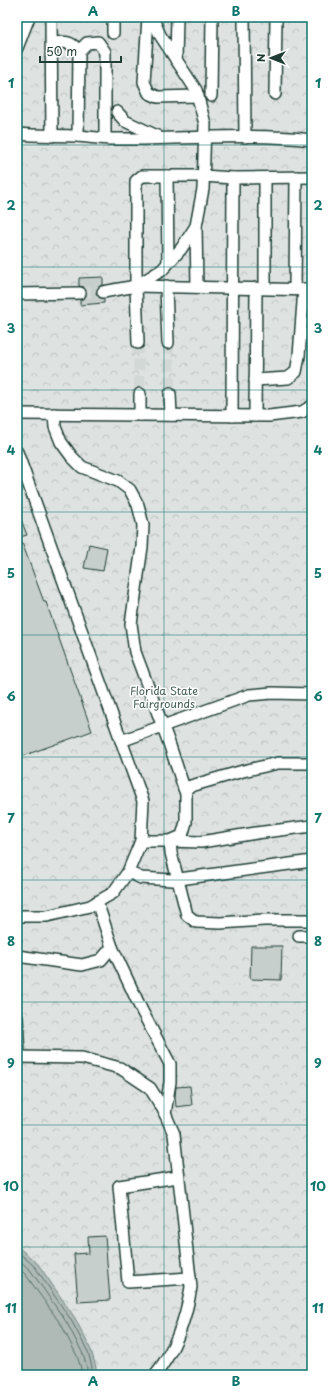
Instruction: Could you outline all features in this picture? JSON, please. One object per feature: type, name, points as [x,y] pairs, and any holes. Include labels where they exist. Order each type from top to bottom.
[{"type":"street","points":[[17,48],[29,17]]},
{"type":"street","points":[[51,17],[52,136]]},
{"type":"street","points":[[113,17],[113,33]]},
{"type":"street","points":[[148,17],[144,82],[149,93],[158,96],[198,96]]},
{"type":"street","points":[[152,17],[160,35],[196,90],[205,124],[203,190],[196,226],[197,287]]},
{"type":"street","points":[[176,60],[177,17]]},
{"type":"street","points":[[211,96],[212,17]]},
{"type":"street","points":[[244,17],[245,137]]},
{"type":"street","points":[[275,94],[276,17]]},
{"type":"street","points":[[52,43],[68,42],[74,45],[78,51],[78,136]]},
{"type":"street","points":[[78,51],[87,43],[98,42],[106,52],[105,138]]},
{"type":"street","points":[[117,112],[125,121],[160,138]]},
{"type":"street","points":[[288,137],[312,133]]},
{"type":"street","points":[[17,134],[105,138],[288,137],[312,140]]},
{"type":"street","points":[[138,342],[136,286],[136,181],[142,176],[203,176],[233,178],[312,177]]},
{"type":"street","points":[[167,176],[168,263]]},
{"type":"street","points":[[255,380],[288,378],[296,372],[299,356],[304,289],[296,177]]},
{"type":"street","points":[[232,416],[233,178]]},
{"type":"street","points":[[255,416],[255,380],[265,178]]},
{"type":"street","points":[[136,286],[162,270],[181,249],[196,226]]},
{"type":"street","points":[[104,292],[136,286],[304,289]]},
{"type":"street","points":[[166,286],[168,343]]},
{"type":"street","points":[[17,294],[80,293]]},
{"type":"street","points":[[140,394],[140,415]]},
{"type":"street","points":[[170,394],[171,415]]},
{"type":"street","points":[[17,414],[269,416],[302,412],[312,406]]},
{"type":"street","points":[[54,414],[55,427],[61,442],[72,457],[82,467],[118,481],[130,490],[138,506],[143,525],[142,547],[131,624],[135,652],[186,794],[186,822],[182,836],[170,841]]},
{"type":"street","points":[[17,452],[143,801],[141,841],[128,872],[113,893],[90,906],[47,916],[17,916]]},
{"type":"street","points":[[121,740],[249,695],[279,693],[312,694]]},
{"type":"street","points":[[184,788],[243,771],[278,764],[312,763]]},
{"type":"street","points":[[141,841],[201,842],[256,832],[312,826]]},
{"type":"street","points":[[170,841],[171,853],[187,915],[196,922],[220,923],[264,920],[312,920]]},
{"type":"street","points":[[128,872],[141,878],[172,880],[312,861]]},
{"type":"street","points":[[97,902],[112,946],[142,1011],[170,1064],[170,1082],[165,1114]]},
{"type":"street","points":[[299,936],[312,936]]},
{"type":"street","points":[[17,956],[82,964],[101,960],[112,946]]},
{"type":"street","points":[[17,1017],[18,1057],[82,1058],[120,1068],[150,1088],[165,1114],[174,1134],[191,1287],[187,1310],[178,1338],[163,1366],[155,1375]]},
{"type":"street","points":[[178,1177],[119,1186],[128,1282],[190,1278]]},
{"type":"green space","name":"Florida State Fairgrounds","points":[[17,17],[312,17],[312,1375],[17,1375]]},
{"type":"water","points":[[17,1246],[38,1264],[75,1318],[91,1350],[96,1367],[95,1375],[17,1375]]},
{"type":"building","points":[[103,277],[103,285],[98,287],[96,293],[98,297],[104,299],[104,303],[80,305],[80,300],[86,297],[87,292],[84,287],[79,286],[79,278]]},
{"type":"building","points":[[17,509],[27,535],[20,537],[44,602],[46,602],[92,731],[17,758]]},
{"type":"building","points":[[89,544],[107,548],[103,571],[84,568]]},
{"type":"building","points":[[251,946],[282,946],[281,980],[250,979]]},
{"type":"building","points":[[190,1086],[192,1105],[176,1107],[176,1087]]},
{"type":"building","points":[[105,1236],[110,1300],[78,1302],[74,1254],[89,1253],[88,1237]]},
{"type":"tunnel","points":[[80,293],[103,292]]},
{"type":"tunnel","points":[[138,343],[140,394]]},
{"type":"tunnel","points":[[168,343],[170,394]]}]
